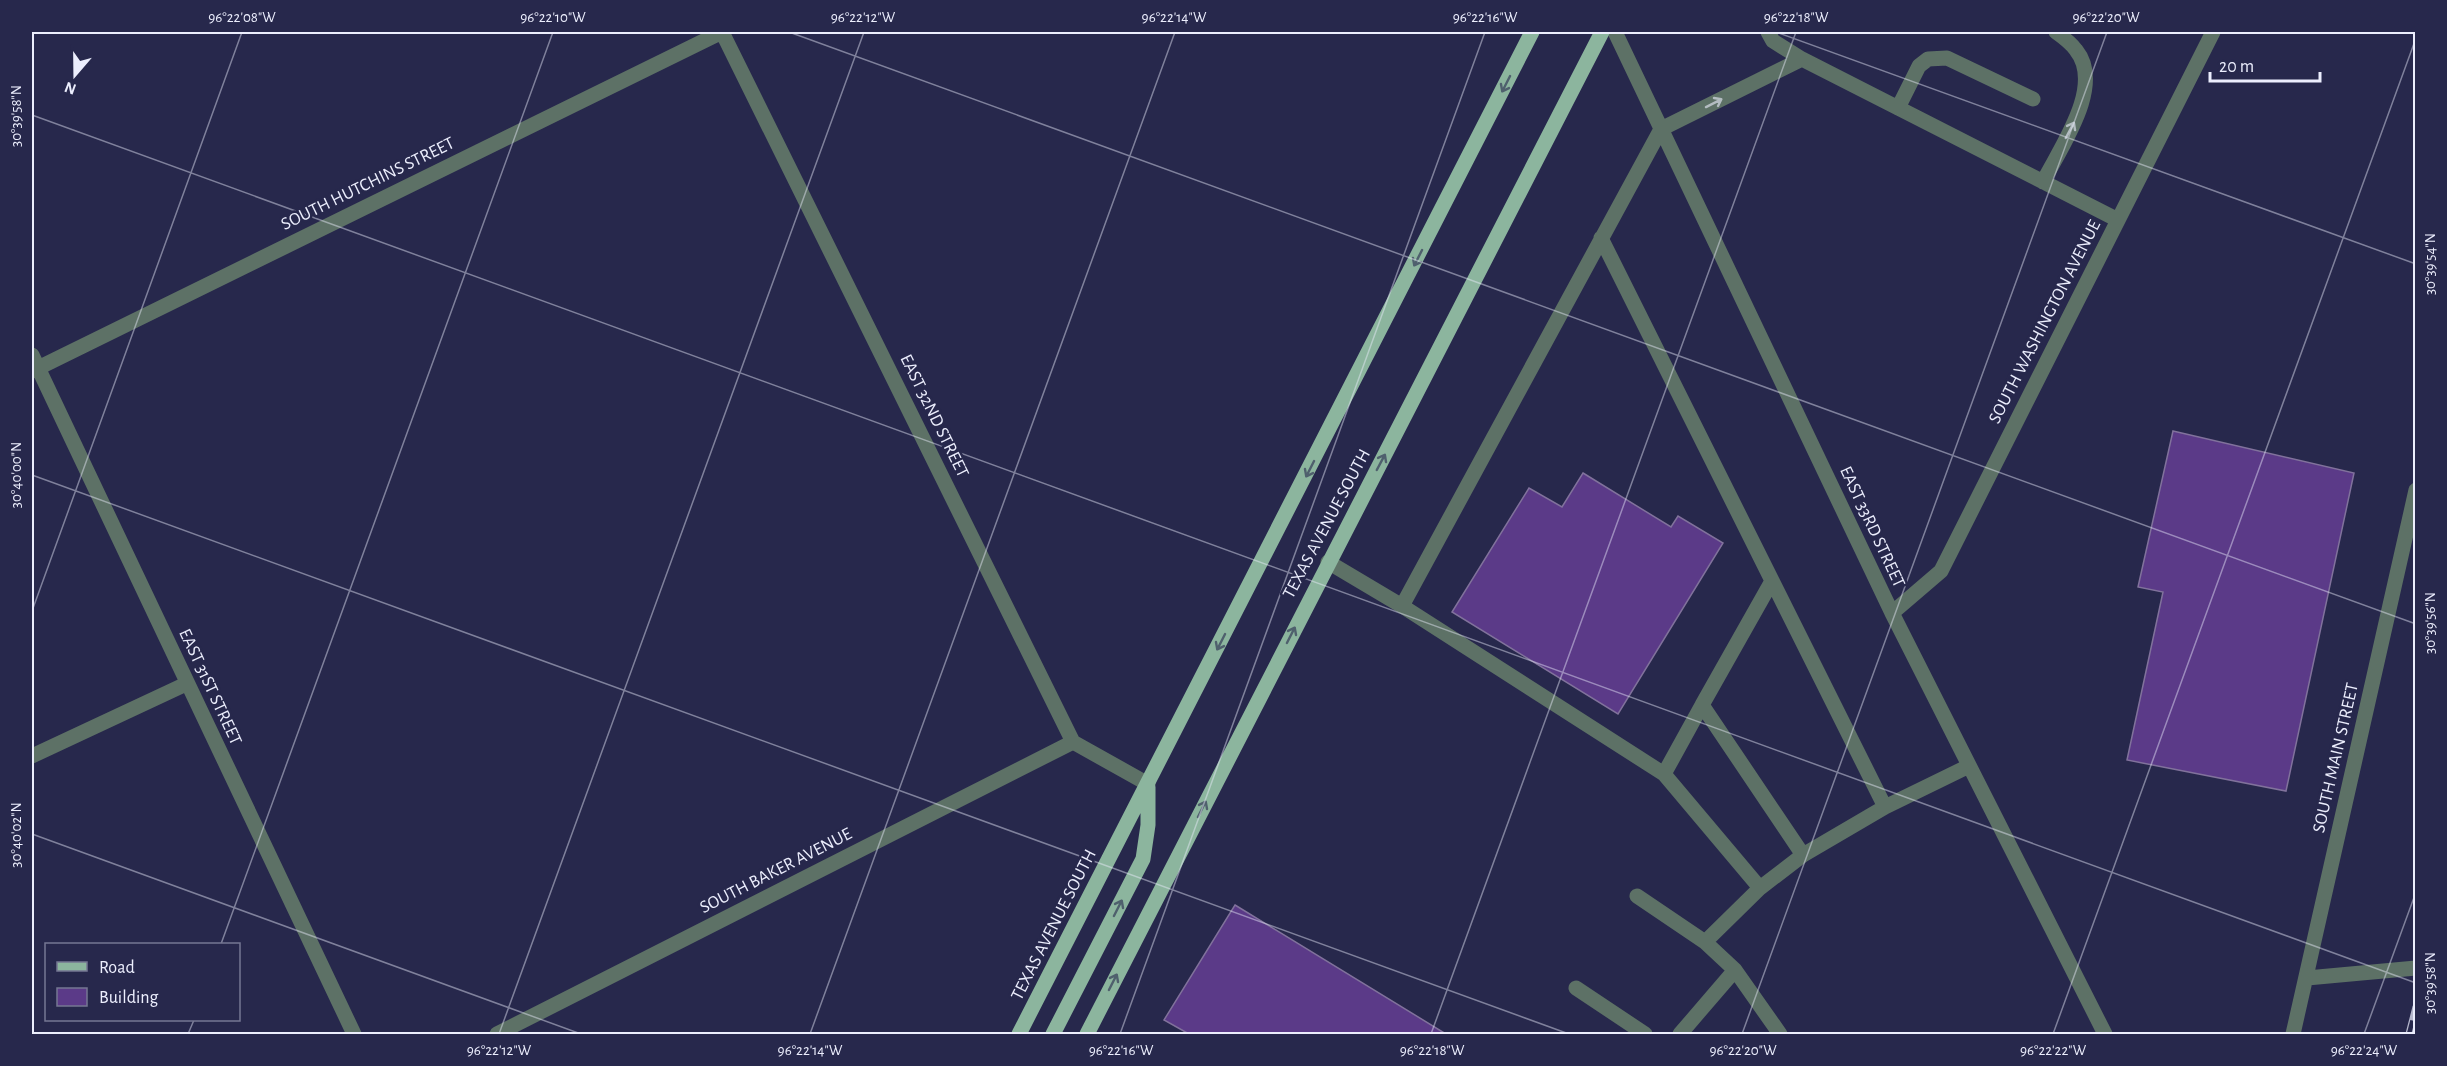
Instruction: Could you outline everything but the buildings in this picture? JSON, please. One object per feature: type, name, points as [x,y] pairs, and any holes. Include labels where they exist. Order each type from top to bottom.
[{"type":"main road","name":"TEXAS AVENUE SOUTH","points":[[1019,1035],[1532,32]]},
{"type":"main road","name":"TEXAS AVENUE SOUTH","points":[[1087,1035],[1602,32]]},
{"type":"main road","points":[[1053,1035],[1143,859],[1148,825],[1148,784]]},
{"type":"street","name":"SOUTH HUTCHINS STREET","points":[[34,365],[722,32]]},
{"type":"street","name":"EAST 32ND STREET","points":[[722,32],[1073,742]]},
{"type":"street","name":"EAST 33RD STREET","points":[[1615,32],[1892,613],[2105,1035]]},
{"type":"street","points":[[1768,32],[1773,41],[1802,59],[2118,220]]},
{"type":"street","points":[[2043,182],[2083,105],[2086,72],[2077,51],[2056,32]]},
{"type":"street","name":"SOUTH WASHINGTON AVENUE","points":[[1892,613],[1941,571],[2212,32]]},
{"type":"street","points":[[1898,108],[1919,66],[1929,59],[1947,58],[2033,99]]},
{"type":"street","points":[[1402,606],[1661,129],[1802,59]]},
{"type":"street","points":[[1601,238],[1885,807]]},
{"type":"street","name":"EAST 31ST STREET","points":[[34,365],[354,1035]]},
{"type":"street","name":"SOUTH MAIN STREET","points":[[2293,1035],[2415,490]]},
{"type":"street","points":[[1328,562],[1402,606],[1664,774],[1760,888]]},
{"type":"street","points":[[1664,774],[1772,581]]},
{"type":"street","points":[[32,756],[186,684]]},
{"type":"street","points":[[1702,705],[1803,855]]},
{"type":"street","points":[[1073,742],[1148,784]]},
{"type":"street","name":"SOUTH BAKER AVENUE","points":[[497,1035],[1073,742]]},
{"type":"street","points":[[1705,942],[1760,888],[1803,855],[1885,807],[1969,766]]},
{"type":"street","points":[[1637,896],[1705,942],[1734,970],[1780,1035]]},
{"type":"street","points":[[2307,978],[2415,968]]},
{"type":"street","points":[[1680,1035],[1734,970]]},
{"type":"street","points":[[1576,988],[1646,1035]]},
{"type":"railway","points":[[2409,1034],[2416,1007]]}]
